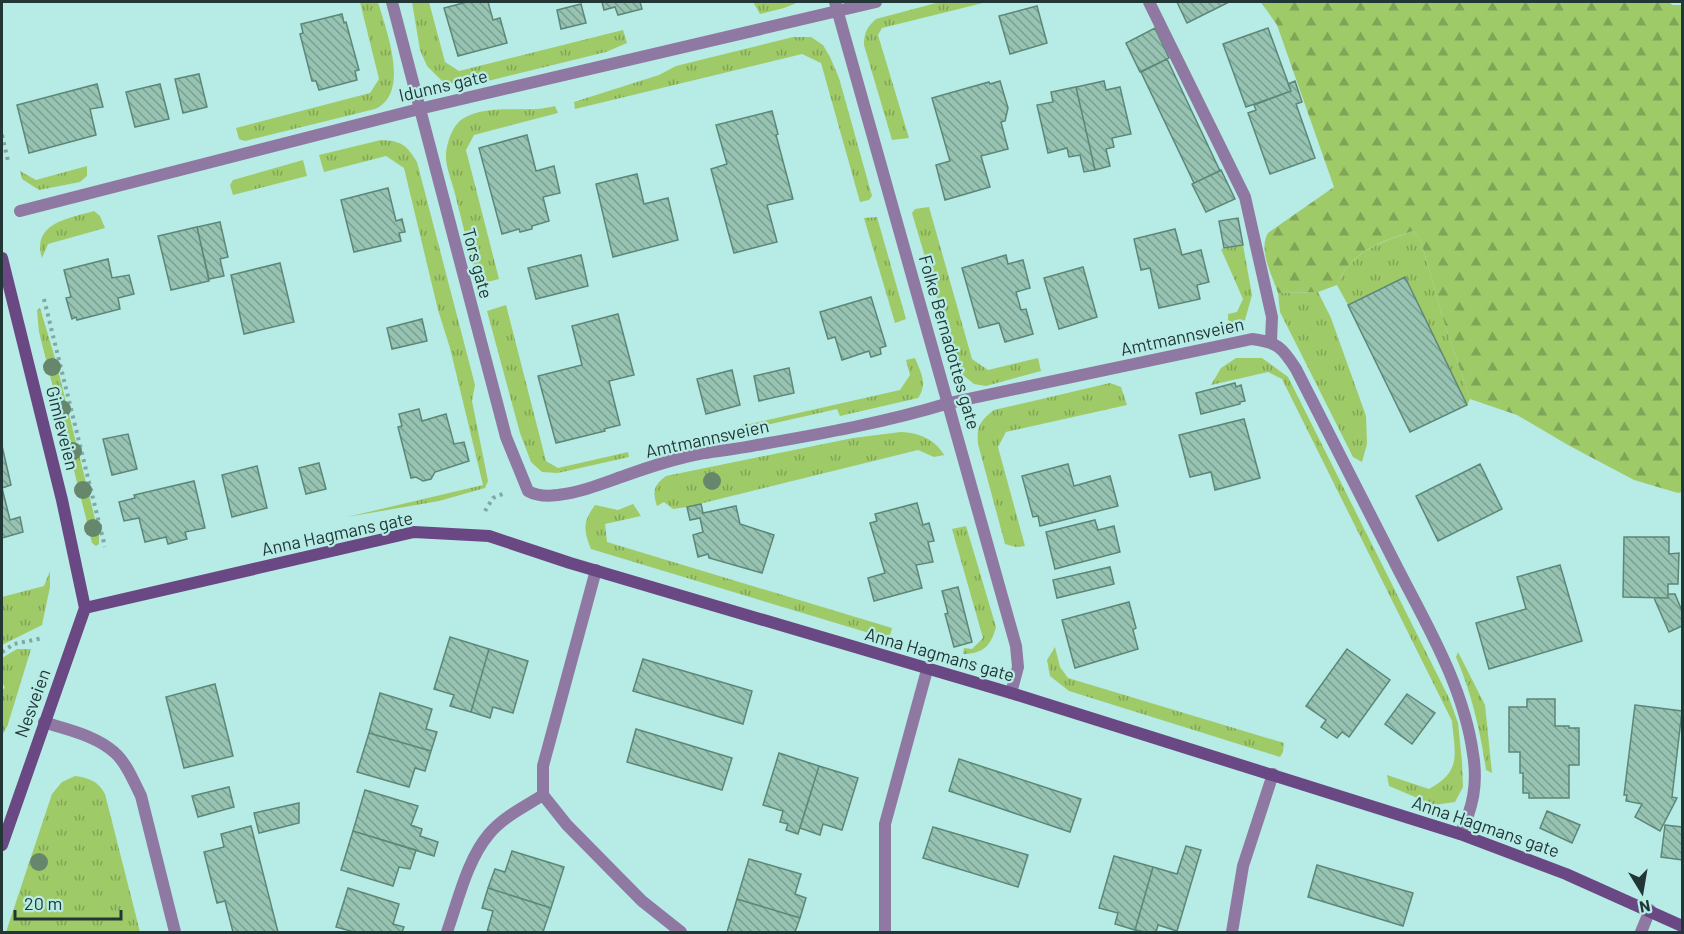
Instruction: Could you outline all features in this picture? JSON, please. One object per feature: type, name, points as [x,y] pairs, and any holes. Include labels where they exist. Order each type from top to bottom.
[{"type":"street","name":"Tors gate","points":[[392,2],[491,382],[517,468],[528,491],[536,496],[568,493]]},
{"type":"street","name":"Idunns gate","points":[[20,211],[419,109],[837,6],[876,2]]},
{"type":"street","points":[[1149,2],[1245,198],[1272,317],[1271,341]]},
{"type":"street","name":"Folke Bernadottes gate","points":[[837,6],[1016,646],[1018,667],[1011,693]]},
{"type":"street","name":"Gimleveien","points":[[2,258],[62,500],[85,608]]},
{"type":"street","name":"Amtmannsveien","points":[[568,493],[678,459],[915,414],[949,403],[1252,339],[1271,341],[1284,351],[1296,369],[1435,640],[1464,708],[1474,756],[1474,776],[1471,813],[1460,834]]},
{"type":"street","name":"Anna Hagmans gate","points":[[85,608],[414,532],[489,537],[927,670],[1011,693],[1460,834],[1566,874],[1683,926]]},
{"type":"street","points":[[596,570],[543,766],[543,795],[567,825],[642,901],[681,933]]},
{"type":"street","name":"Nesveien","points":[[2,845],[85,608]]},
{"type":"street","points":[[885,933],[885,824],[927,670]]},
{"type":"street","points":[[44,722],[92,738],[115,752],[131,776],[141,796],[175,933]]},
{"type":"street","points":[[1232,933],[1243,866],[1273,774]]},
{"type":"street","points":[[447,933],[471,865],[488,835],[500,823],[543,795]]},
{"type":"street","points":[[1641,933],[1650,910]]},
{"type":"path","points":[[2,135],[8,161]]},
{"type":"path","points":[[44,299],[105,547]]},
{"type":"path","points":[[2,652],[14,644],[43,639]]},
{"type":"green space","points":[[360,2],[378,2],[390,44],[394,75],[392,89],[386,101],[375,109],[245,141],[239,139],[236,128],[370,93],[379,79]]},
{"type":"green space","points":[[412,2],[429,2],[445,62],[459,71],[623,30],[627,43],[606,52],[471,85],[443,82],[427,66],[420,50]]},
{"type":"green space","points":[[753,2],[799,2],[760,14]]},
{"type":"green space","points":[[940,2],[987,2],[882,28],[878,35],[909,138],[892,140],[864,45],[865,34],[876,19]]},
{"type":"green space","points":[[1261,2],[1668,2],[1673,5],[1682,5],[1682,492],[1678,493],[1634,480],[1517,415],[1470,399],[1445,325],[1420,238],[1413,231],[1378,244],[1358,256],[1343,273],[1337,285],[1318,292],[1278,293],[1265,255],[1264,247],[1268,233],[1334,187],[1277,25]]},
{"type":"green space","points":[[793,37],[811,37],[823,45],[830,57],[839,78],[872,196],[869,200],[860,202],[821,63],[802,54],[575,109],[574,102],[659,75],[676,66]]},
{"type":"green space","points":[[555,106],[558,113],[474,135],[466,150],[499,279],[480,284],[446,163],[451,134],[464,118],[486,111]]},
{"type":"green space","points":[[381,140],[394,141],[402,145],[410,151],[417,162],[475,385],[472,401],[488,481],[485,488],[439,501],[347,517],[483,485],[404,168],[386,156],[324,172],[319,155]]},
{"type":"green space","points":[[303,160],[307,176],[233,195],[230,185],[233,180]]},
{"type":"green space","points":[[87,166],[87,176],[80,182],[39,190],[22,179],[20,171],[36,180]]},
{"type":"green space","points":[[929,207],[972,359],[988,370],[1038,358],[1041,371],[986,386],[974,384],[963,375],[952,348],[912,213],[915,209]]},
{"type":"green space","points":[[94,211],[100,216],[105,228],[48,244],[42,258],[40,246],[47,230],[64,220]]},
{"type":"green space","points":[[877,217],[906,319],[895,323],[864,218]]},
{"type":"green space","points":[[1413,231],[1420,238],[1445,325],[1470,399],[1467,405],[1405,277],[1348,305],[1337,285],[1351,263],[1368,249]]},
{"type":"green space","points":[[1243,245],[1252,295],[1245,320],[1235,324],[1228,320],[1228,314],[1237,312],[1243,299],[1221,249]]},
{"type":"green space","points":[[1318,292],[1331,318],[1366,416],[1367,444],[1362,462],[1353,457],[1280,312],[1278,293]]},
{"type":"green space","points":[[506,305],[546,461],[558,468],[628,452],[629,457],[558,473],[542,472],[531,462],[520,433],[487,311]]},
{"type":"green space","points":[[40,308],[55,358],[99,535],[99,544],[96,546],[92,543],[39,332],[37,310]]},
{"type":"green space","points":[[915,358],[923,383],[918,398],[840,416],[837,409],[744,430],[741,426],[900,390],[910,375],[906,360]]},
{"type":"green space","points":[[1236,358],[1262,358],[1288,377],[1449,698],[1458,723],[1462,762],[1463,787],[1455,802],[1434,805],[1389,786],[1387,775],[1429,789],[1447,776],[1452,769],[1455,753],[1452,721],[1282,379],[1268,372],[1211,385],[1221,368]]},
{"type":"green space","points":[[1110,383],[1121,387],[1127,405],[1006,432],[998,447],[1025,546],[1016,547],[1005,544],[978,444],[978,432],[983,420],[994,410]]},
{"type":"green space","points":[[901,432],[926,438],[944,455],[934,457],[918,450],[687,507],[673,509],[664,502],[657,506],[655,501],[655,489],[666,476],[853,438]]},
{"type":"green space","points":[[633,504],[641,516],[605,524],[607,542],[892,628],[889,639],[591,549],[586,521],[595,505],[618,510]]},
{"type":"green space","points":[[966,526],[996,627],[986,647],[970,654],[963,654],[964,648],[972,649],[983,638],[952,529]]},
{"type":"green space","points":[[50,571],[50,587],[42,625],[2,645],[2,597],[44,586]]},
{"type":"green space","points":[[1055,647],[1060,667],[1068,678],[1284,743],[1283,752],[1280,757],[1069,691],[1050,676],[1047,660]]},
{"type":"green space","points":[[17,649],[31,649],[8,724],[2,736],[2,690],[5,688],[2,682],[2,658]]},
{"type":"green space","points":[[1458,652],[1485,705],[1492,773],[1486,770],[1475,712],[1456,657]]},
{"type":"green space","points":[[75,776],[93,781],[105,794],[140,932],[6,932],[52,794],[62,782]]},
{"type":"building","points":[[467,2],[488,2],[493,20],[500,18],[507,43],[458,56],[444,8]]},
{"type":"building","points":[[602,2],[640,2],[642,9],[618,15],[615,7],[604,10]]},
{"type":"building","points":[[1177,2],[1229,2],[1187,23]]},
{"type":"building","points":[[581,4],[586,23],[561,29],[557,10]]},
{"type":"building","points":[[1037,6],[1047,43],[1010,54],[999,16]]},
{"type":"building","points":[[342,14],[359,70],[355,71],[357,80],[319,90],[316,81],[312,81],[300,34],[303,33],[301,24]]},
{"type":"building","points":[[1155,28],[1169,58],[1140,72],[1126,43]]},
{"type":"building","points":[[1268,28],[1291,91],[1246,107],[1223,44]]},
{"type":"building","points":[[1167,59],[1220,171],[1194,183],[1141,72]]},
{"type":"building","points":[[199,74],[207,107],[183,113],[175,79]]},
{"type":"building","points":[[1000,81],[1008,108],[1005,121],[1001,122],[1008,149],[981,156],[990,187],[945,200],[936,165],[950,161],[932,98]]},
{"type":"building","points":[[1104,81],[1106,90],[1120,87],[1131,134],[1112,138],[1114,147],[1106,149],[1110,166],[1095,170],[1076,87]]},
{"type":"building","points":[[1295,81],[1302,102],[1296,104],[1315,158],[1270,174],[1248,113],[1256,110],[1254,105],[1291,91],[1288,84]]},
{"type":"building","points":[[97,84],[103,107],[90,109],[96,135],[29,153],[17,105]]},
{"type":"building","points":[[160,84],[169,119],[135,127],[126,92]]},
{"type":"building","points":[[1076,87],[1095,170],[1084,172],[1080,155],[1069,157],[1067,148],[1048,153],[1037,105],[1053,102],[1051,92]]},
{"type":"building","points":[[772,111],[793,199],[767,205],[777,242],[734,253],[711,169],[727,164],[716,125]]},
{"type":"building","points":[[527,135],[536,171],[554,166],[560,193],[543,197],[549,221],[532,226],[532,229],[520,232],[519,229],[502,234],[479,148]]},
{"type":"building","points":[[1221,170],[1235,199],[1206,212],[1192,184]]},
{"type":"building","points":[[637,174],[644,204],[668,198],[678,240],[613,257],[596,184]]},
{"type":"building","points":[[388,188],[396,221],[402,219],[405,232],[399,233],[401,241],[354,252],[341,200]]},
{"type":"building","points":[[1238,218],[1243,245],[1224,248],[1219,221]]},
{"type":"building","points":[[220,222],[228,257],[220,259],[224,276],[209,279],[197,227]]},
{"type":"building","points":[[197,227],[209,281],[171,290],[158,236]]},
{"type":"building","points":[[1175,229],[1182,255],[1201,250],[1209,282],[1197,285],[1200,299],[1159,308],[1150,268],[1141,270],[1134,239]]},
{"type":"building","points":[[581,255],[588,286],[536,299],[528,268]]},
{"type":"building","points":[[1006,255],[1008,264],[1023,260],[1030,288],[1016,292],[1021,310],[1026,309],[1033,334],[1005,342],[999,323],[979,328],[962,268]]},
{"type":"building","points":[[108,259],[112,278],[129,275],[134,294],[118,298],[120,309],[77,320],[76,317],[72,319],[66,298],[71,297],[64,270]]},
{"type":"building","points":[[280,263],[294,322],[244,334],[231,275]]},
{"type":"building","points":[[1083,267],[1097,317],[1059,329],[1044,278]]},
{"type":"building","points":[[1405,277],[1467,405],[1410,432],[1348,305]]},
{"type":"building","points":[[871,297],[886,346],[880,348],[881,354],[871,357],[869,351],[842,360],[835,337],[828,339],[820,312]]},
{"type":"building","points":[[618,314],[634,375],[609,381],[620,425],[556,443],[538,376],[582,365],[572,326]]},
{"type":"building","points":[[422,319],[427,341],[392,349],[387,328]]},
{"type":"building","points":[[789,368],[794,393],[759,401],[754,376]]},
{"type":"building","points":[[732,370],[740,405],[706,414],[697,379]]},
{"type":"building","points":[[1235,383],[1236,387],[1241,385],[1245,401],[1201,414],[1196,393]]},
{"type":"building","points":[[419,409],[422,421],[446,414],[454,444],[464,442],[469,461],[435,472],[431,479],[423,481],[416,477],[411,478],[398,427],[402,426],[399,414]]},
{"type":"building","points":[[1244,419],[1260,478],[1215,490],[1211,472],[1190,477],[1179,435]]},
{"type":"building","points":[[128,434],[137,469],[112,475],[103,439]]},
{"type":"building","points":[[2,446],[11,485],[2,488]]},
{"type":"building","points":[[319,463],[326,489],[306,494],[299,468]]},
{"type":"building","points":[[1068,464],[1074,486],[1110,476],[1118,506],[1040,526],[1038,516],[1033,517],[1022,476]]},
{"type":"building","points":[[1480,464],[1502,509],[1438,541],[1416,496]]},
{"type":"building","points":[[257,466],[267,508],[232,517],[222,475]]},
{"type":"building","points":[[194,481],[205,528],[185,532],[187,539],[168,544],[166,537],[145,542],[139,518],[124,521],[119,502],[135,498],[134,495]]},
{"type":"building","points":[[2,488],[10,520],[20,517],[23,532],[2,538]]},
{"type":"building","points":[[917,503],[923,525],[929,523],[934,541],[928,542],[933,562],[916,565],[922,588],[874,601],[868,578],[885,573],[870,523],[877,521],[875,514]]},
{"type":"building","points":[[701,504],[703,513],[736,506],[740,524],[774,535],[762,573],[709,558],[708,554],[698,557],[693,535],[703,532],[700,518],[690,520],[687,507]]},
{"type":"building","points":[[1095,520],[1098,530],[1114,526],[1120,552],[1055,569],[1046,532]]},
{"type":"building","points":[[1624,537],[1669,537],[1669,554],[1679,553],[1678,584],[1668,584],[1668,598],[1623,597]]},
{"type":"building","points":[[1560,565],[1582,641],[1489,669],[1476,623],[1526,609],[1517,577]]},
{"type":"building","points":[[1110,567],[1114,584],[1057,598],[1053,580]]},
{"type":"building","points":[[958,587],[972,642],[954,647],[945,614],[948,613],[942,591]]},
{"type":"building","points":[[1668,594],[1675,594],[1682,611],[1682,626],[1669,632],[1654,598],[1668,598]]},
{"type":"building","points":[[1129,602],[1136,628],[1133,630],[1138,649],[1075,668],[1062,620]]},
{"type":"building","points":[[450,637],[489,649],[471,712],[450,706],[454,695],[434,689]]},
{"type":"building","points":[[489,649],[528,661],[513,713],[493,707],[490,718],[471,712]]},
{"type":"building","points":[[1347,649],[1390,680],[1349,737],[1342,732],[1337,738],[1321,727],[1326,720],[1306,706]]},
{"type":"building","points":[[643,659],[752,691],[743,724],[633,691]]},
{"type":"building","points":[[215,684],[233,756],[184,768],[166,697]]},
{"type":"building","points":[[380,693],[432,709],[426,729],[437,732],[431,751],[369,733]]},
{"type":"building","points":[[1407,694],[1435,713],[1412,744],[1385,724]]},
{"type":"building","points":[[1527,699],[1555,699],[1555,726],[1579,728],[1579,765],[1569,765],[1569,798],[1529,798],[1529,793],[1523,793],[1520,752],[1509,752],[1509,707],[1527,707]]},
{"type":"building","points":[[1635,705],[1682,711],[1672,797],[1677,798],[1660,831],[1635,817],[1642,804],[1626,801],[1627,795],[1624,795]]},
{"type":"building","points":[[636,729],[732,758],[722,790],[627,762]]},
{"type":"building","points":[[369,733],[431,751],[425,771],[415,768],[409,787],[357,772]]},
{"type":"building","points":[[779,753],[819,766],[798,834],[786,830],[788,824],[780,822],[783,811],[763,805]]},
{"type":"building","points":[[959,759],[1081,799],[1070,832],[949,791]]},
{"type":"building","points":[[819,766],[858,778],[842,830],[823,824],[820,835],[800,828]]},
{"type":"building","points":[[229,787],[234,807],[198,817],[192,796]]},
{"type":"building","points":[[365,790],[418,806],[411,825],[422,829],[420,836],[438,842],[434,856],[353,831]]},
{"type":"building","points":[[299,803],[299,823],[259,833],[254,813]]},
{"type":"building","points":[[1547,811],[1580,825],[1572,843],[1540,828]]},
{"type":"building","points":[[1665,825],[1682,827],[1682,860],[1661,857]]},
{"type":"building","points":[[251,826],[278,932],[233,932],[225,901],[217,903],[204,852],[224,847],[221,834]]},
{"type":"building","points":[[933,827],[1028,855],[1018,887],[923,858]]},
{"type":"building","points":[[353,831],[416,850],[410,869],[399,867],[393,886],[341,870]]},
{"type":"building","points":[[1186,846],[1201,850],[1177,931],[1158,925],[1156,932],[1135,930],[1153,867],[1177,874]]},
{"type":"building","points":[[512,851],[564,867],[551,908],[488,888],[495,869],[505,872]]},
{"type":"building","points":[[1114,856],[1153,867],[1135,930],[1115,924],[1118,913],[1099,908]]},
{"type":"building","points":[[749,859],[801,874],[795,894],[806,898],[800,918],[737,899]]},
{"type":"building","points":[[1317,865],[1413,893],[1403,926],[1308,897]]},
{"type":"building","points":[[348,888],[399,904],[393,924],[404,927],[402,932],[354,932],[336,927]]},
{"type":"building","points":[[488,888],[551,908],[543,932],[487,932],[493,911],[482,908]]},
{"type":"building","points":[[737,899],[800,918],[795,932],[727,932]]}]
